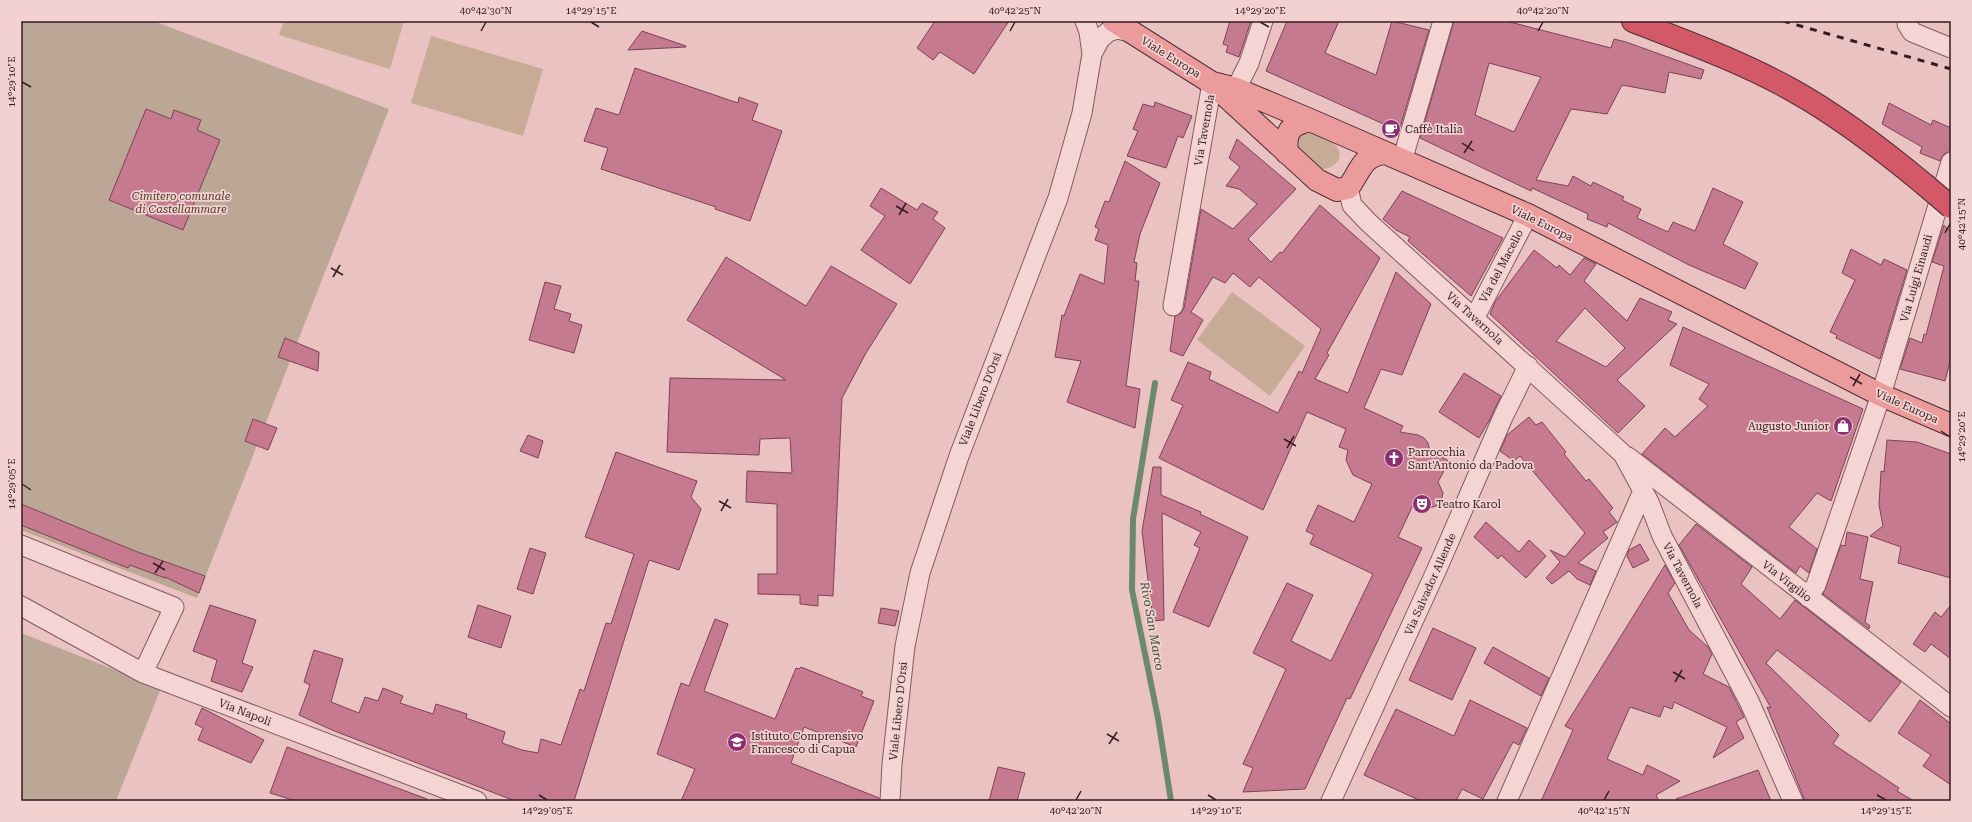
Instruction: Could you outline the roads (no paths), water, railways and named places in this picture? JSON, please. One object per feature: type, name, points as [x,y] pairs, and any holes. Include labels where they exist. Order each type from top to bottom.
[{"type":"highway","points":[[1633,21],[1730,60],[1793,90],[1887,153],[1951,207]]},
{"type":"main road","name":"Viale Europa","points":[[1122,26],[1212,83],[1236,90],[1310,120],[1356,141],[1364,152],[1384,158],[1528,215],[1882,395],[1951,426]]},
{"type":"main road","name":"Via Tavernola","points":[[1212,83],[1287,153],[1326,186],[1337,190],[1348,188]]},
{"type":"main road","points":[[1287,153],[1285,140],[1290,128],[1298,122],[1310,120]]},
{"type":"main road","points":[[1348,188],[1384,158]]},
{"type":"street","points":[[1086,21],[1092,54]]},
{"type":"street","points":[[1236,90],[1249,63],[1263,21]]},
{"type":"street","points":[[1384,158],[1444,21]]},
{"type":"street","points":[[1907,21],[1907,24],[1912,32],[1951,48]]},
{"type":"street","name":"Viale Libero D'Orsi","points":[[890,801],[892,764],[905,646],[920,573],[959,456],[1058,198],[1082,113],[1092,54],[1100,40],[1108,32],[1122,26]]},
{"type":"street","name":"Via Tavernola","points":[[1173,306],[1212,83]]},
{"type":"street","name":"Via Luigi Einaudi","points":[[1808,597],[1816,585],[1882,395],[1951,162]]},
{"type":"street","name":"Via Tavernola","points":[[1348,188],[1352,205],[1368,222],[1623,454],[1643,491],[1662,536],[1750,701],[1793,801]]},
{"type":"street","name":"Via del Macello","points":[[1474,317],[1528,215]]},
{"type":"street","name":"Via Salvador Allende","points":[[1331,801],[1437,569],[1503,417],[1528,366]]},
{"type":"street","name":"Via Virgilio","points":[[1623,454],[1951,707]]},
{"type":"street","points":[[1507,801],[1643,491]]},
{"type":"street","points":[[21,546],[174,607],[144,673]]},
{"type":"street","name":"Via Napoli","points":[[21,606],[144,673],[477,801]]},
{"type":"waterway","name":"Rivo San Marco","points":[[1155,383],[1133,519],[1132,590],[1158,718],[1171,801]]},
{"type":"railway","points":[[1783,21],[1951,69]]},
{"type":"place","name":"Caffè Italia","points":[[1391,129]]},
{"type":"place","name":"Augusto Junior","points":[[1843,426]]},
{"type":"place","name":"Parrocchia Sant'Antonio da Padova","points":[[1394,458]]},
{"type":"place","name":"Teatro Karol","points":[[1422,504]]},
{"type":"place","name":"Istituto Comprensivo Francesco di Capua","points":[[737,742]]},
{"type":"park label","name":"Cimitero comunale di Castellammare","points":[[181,202]]}]
